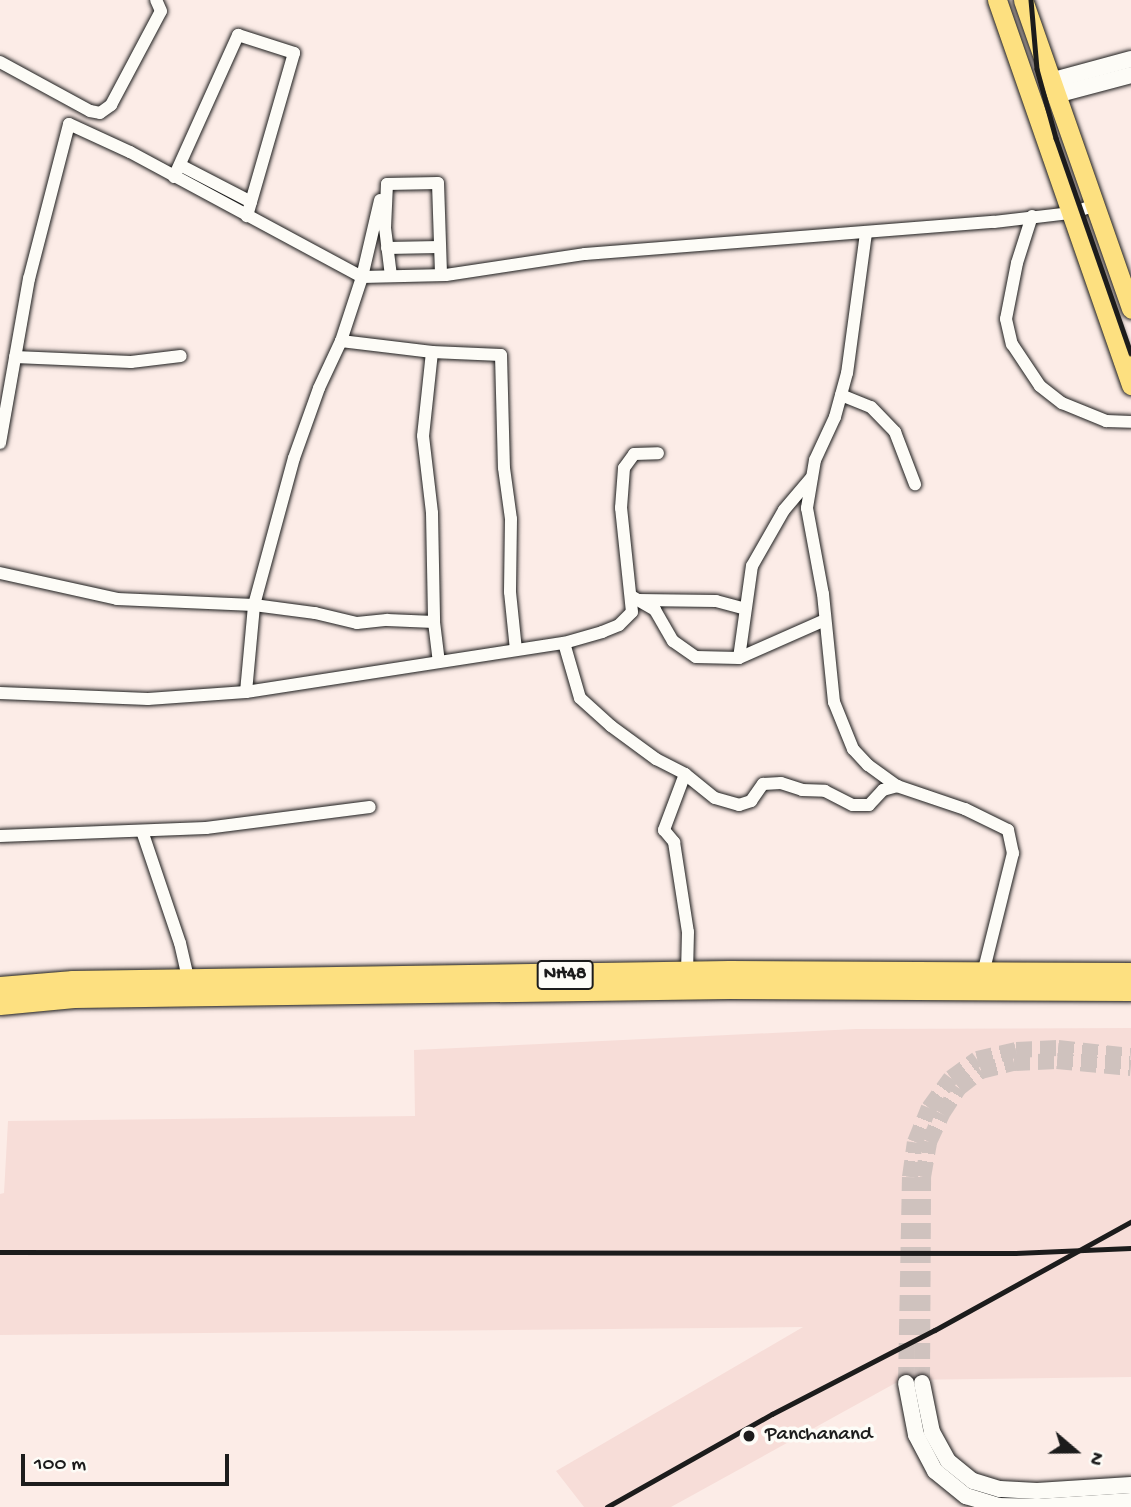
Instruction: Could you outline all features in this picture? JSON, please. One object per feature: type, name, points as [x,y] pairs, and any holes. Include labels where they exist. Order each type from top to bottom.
[{"type":"highway","name":"NH48","points":[[1,996],[73,981],[687,972],[1131,973]]},
{"type":"highway","name":"NH48","points":[[1,996],[729,988],[1131,990]]},
{"type":"main road","points":[[997,0],[1131,385]]},
{"type":"main road","points":[[1023,0],[1131,309]]},
{"type":"street","points":[[0,62],[90,111],[100,113],[111,106],[161,11],[156,0]]},
{"type":"street","points":[[177,171],[238,35],[294,52],[247,216]]},
{"type":"street","points":[[1053,88],[1131,59]]},
{"type":"street","points":[[1053,88],[1131,75]]},
{"type":"street","points":[[0,443],[29,278],[69,124],[251,202]]},
{"type":"street","points":[[177,171],[247,216],[362,277],[441,275],[585,254],[994,222],[1072,214],[1095,205]]},
{"type":"street","points":[[391,276],[387,248],[387,184],[438,183],[441,275]]},
{"type":"street","points":[[246,692],[254,605],[293,458],[319,388],[341,341],[362,277],[380,200]]},
{"type":"street","points":[[1032,216],[1017,263],[1006,319],[1012,345],[1040,386],[1062,403],[1106,421],[1131,422]]},
{"type":"street","points":[[866,233],[847,373],[835,417],[814,460],[807,508],[825,620],[834,702],[853,749],[868,765],[897,786],[965,809],[1008,830],[1013,853],[983,973]]},
{"type":"street","points":[[387,248],[439,247]]},
{"type":"street","points":[[341,341],[432,352],[501,355],[504,468],[511,519],[510,592],[516,650]]},
{"type":"street","points":[[432,352],[423,436],[432,513],[434,622],[439,660]]},
{"type":"street","points":[[15,358],[131,362],[181,356]]},
{"type":"street","points":[[841,395],[872,407],[895,432],[915,484]]},
{"type":"street","points":[[0,693],[148,699],[246,692],[439,660],[564,643],[602,632],[628,618],[632,612],[634,598],[621,508],[624,468],[634,454],[658,453]]},
{"type":"street","points":[[738,658],[752,566],[784,510],[812,477]]},
{"type":"street","points":[[0,573],[117,599],[254,605],[315,613],[357,623],[387,620],[434,622]]},
{"type":"street","points":[[634,598],[716,601],[746,609]]},
{"type":"street","points":[[634,598],[654,610],[673,641],[696,657],[738,658],[825,620]]},
{"type":"street","points":[[564,643],[580,698],[601,718],[647,752],[685,774],[715,798],[740,806],[751,801],[763,784],[781,783],[802,790],[825,792],[853,805],[869,805],[883,790],[897,786]]},
{"type":"street","points":[[685,774],[664,830],[674,842],[688,932],[687,972]]},
{"type":"street","points":[[0,836],[206,828],[370,807]]},
{"type":"street","points":[[142,831],[180,943],[188,979]]},
{"type":"street","points":[[1131,1485],[1037,1490],[1000,1489],[973,1480],[948,1461],[932,1432],[914,1383],[916,1435],[935,1471],[966,1496],[998,1506],[1131,1500]]},
{"type":"shaded area","points":[[1131,1028],[1131,1377],[901,1380],[671,1507],[584,1507],[556,1471],[803,1327],[0,1335],[0,1194],[4,1193],[8,1121],[415,1116],[414,1050],[856,1029]]},
{"type":"tunnel","points":[[906,1383],[910,1177],[915,1142],[929,1108],[951,1078],[977,1059],[1016,1050],[1058,1048],[1131,1056]]},
{"type":"tunnel","points":[[922,1383],[923,1177],[929,1142],[942,1114],[959,1088],[981,1071],[1014,1063],[1057,1061],[1131,1068]]},
{"type":"railway","points":[[1031,0],[1037,69],[1056,138],[1131,353]]},
{"type":"railway","points":[[607,1507],[772,1414],[935,1330],[1131,1222]]},
{"type":"railway","points":[[0,1252],[1015,1253],[1131,1248]]},
{"type":"place","name":"Panchanand","points":[[749,1436]]}]
